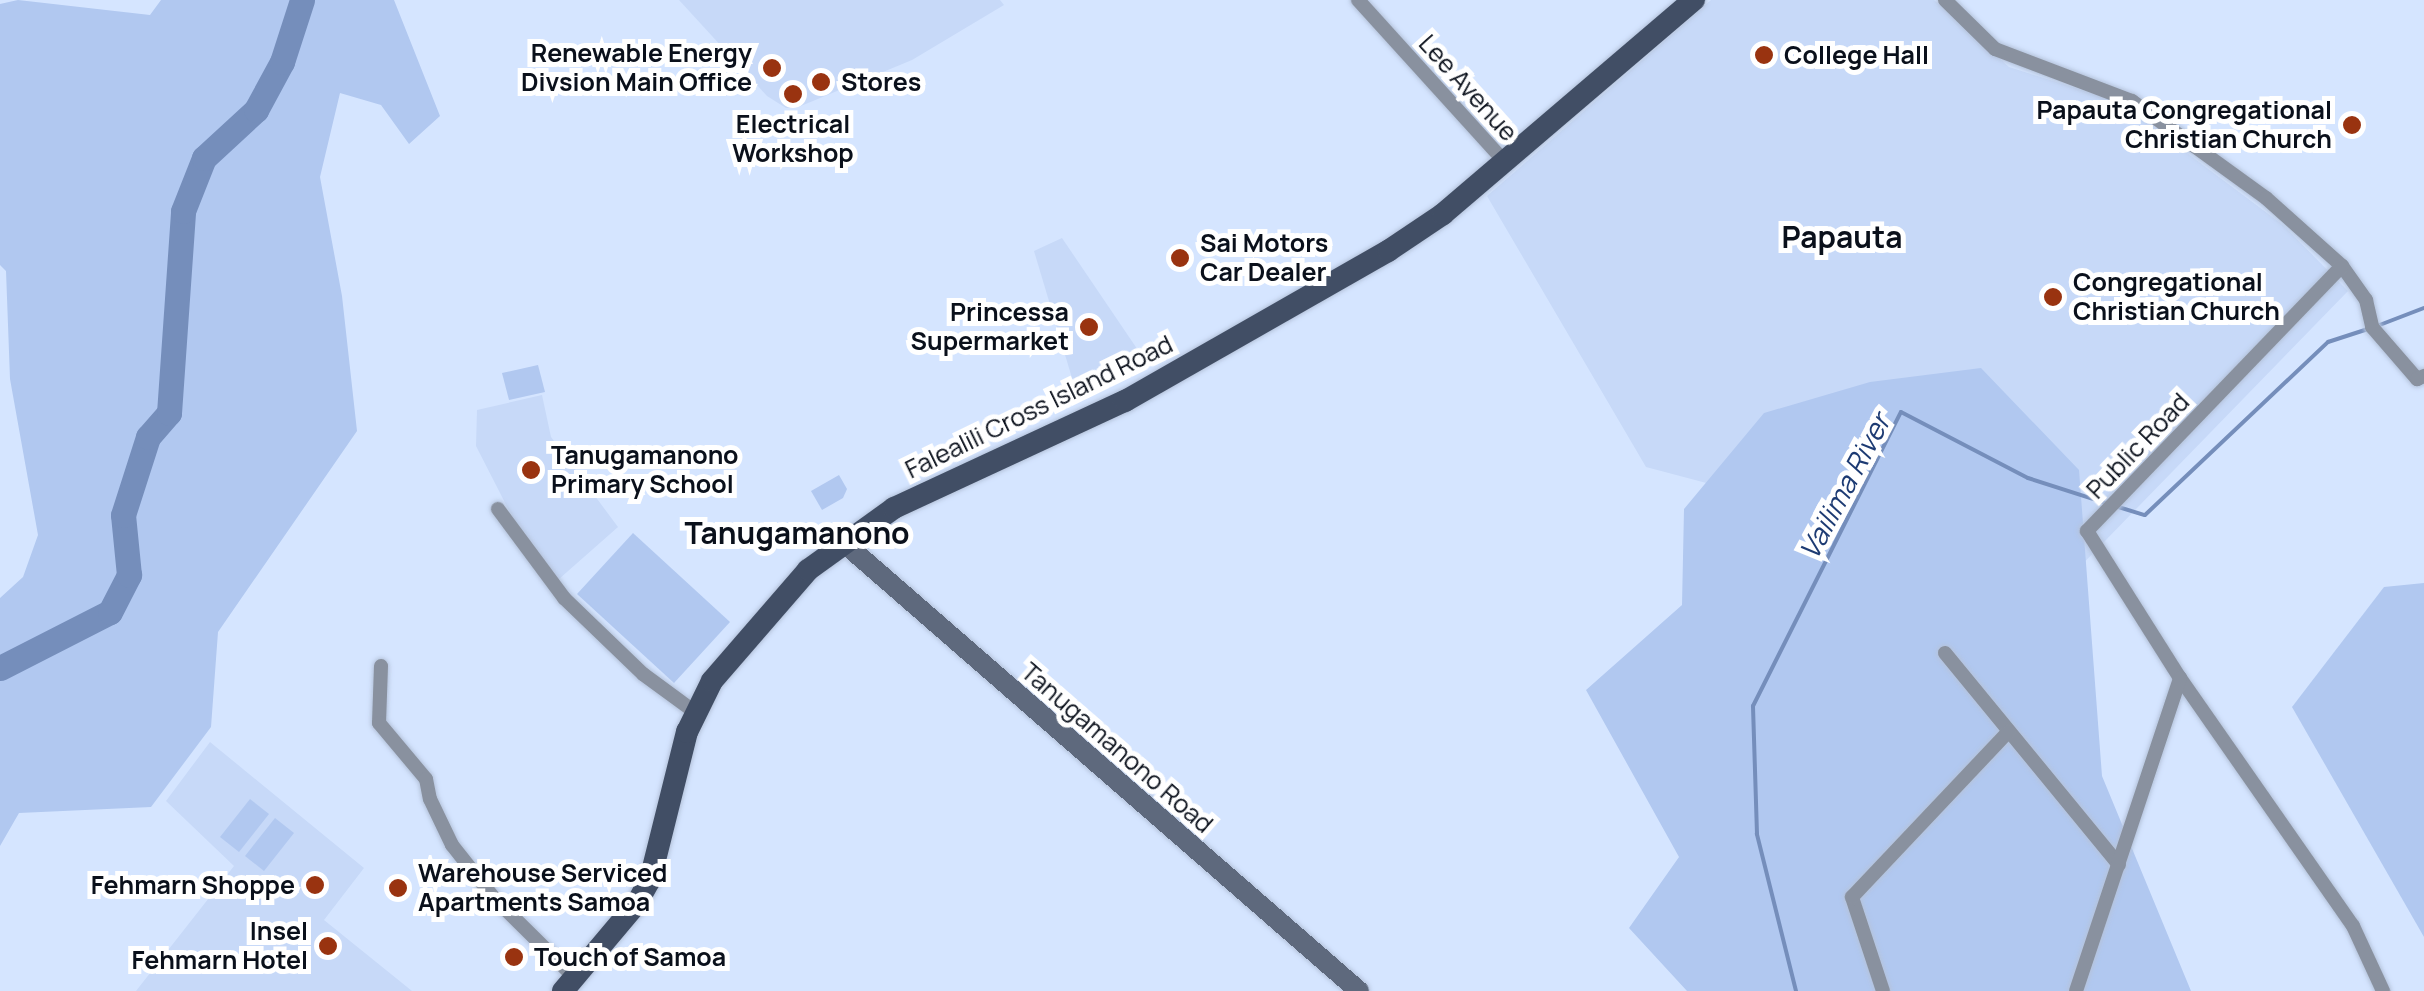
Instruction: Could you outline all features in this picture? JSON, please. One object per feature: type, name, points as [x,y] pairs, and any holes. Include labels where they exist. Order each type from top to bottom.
[{"type":"main road","name":"Falealili Cross Island Road","points":[[568,984],[637,903],[650,880],[673,780],[695,712],[712,682],[779,600],[843,542],[894,508],[1125,401],[1280,314],[1443,214],[1694,0]]},
{"type":"main road","name":"Tanugamanono Road","points":[[843,542],[1360,991]]},
{"type":"street","name":"Lee Avenue","points":[[1358,0],[1505,162]]},
{"type":"street","points":[[1944,0],[1995,49],[2132,101],[2266,198],[2342,266],[2366,300],[2372,327],[2417,379],[2424,376]]},
{"type":"street","name":"Public Road","points":[[2342,266],[2087,532],[2180,678],[2353,926],[2383,991]]},
{"type":"street","points":[[498,509],[564,598],[643,674],[695,712]]},
{"type":"street","points":[[1945,653],[2119,865]]},
{"type":"street","points":[[380,666],[378,724],[426,779],[430,800],[452,844],[568,984]]},
{"type":"street","points":[[2076,991],[2180,678]]},
{"type":"street","points":[[1883,991],[1852,896],[2009,731]]},
{"type":"street","points":[[2369,991],[2377,973]]},
{"type":"shaded area","points":[[18,0],[150,15],[161,0],[394,0],[440,116],[409,144],[381,105],[340,93],[320,177],[342,296],[357,431],[218,632],[211,727],[151,807],[19,813],[0,846],[0,598],[23,577],[38,535],[10,379],[6,271],[0,265],[0,4]]},
{"type":"shaded area","points":[[679,0],[1000,0],[1004,5],[912,60],[796,108],[786,108],[767,96]]},
{"type":"shaded area","points":[[1711,0],[1934,0],[2009,67],[2119,102],[2283,225],[2348,291],[2068,579],[1646,467],[1487,196]]},
{"type":"shaded area","points":[[1062,238],[1146,362],[1078,398],[1034,251]]},
{"type":"shaded area","points":[[538,365],[545,392],[509,400],[502,373]]},
{"type":"shaded area","points":[[1981,368],[2079,470],[2102,776],[2191,991],[1687,991],[1629,928],[1679,857],[1586,690],[1682,605],[1684,509],[1764,413],[1870,382]]},
{"type":"shaded area","name":"Tanugamanono Primary School","points":[[542,395],[551,437],[618,527],[559,579],[519,530],[476,446],[477,410]]},
{"type":"shaded area","points":[[839,475],[847,489],[843,498],[822,510],[811,491]]},
{"type":"shaded area","points":[[633,533],[730,622],[674,683],[577,594]]},
{"type":"shaded area","points":[[2424,583],[2424,937],[2292,707],[2384,587]]},
{"type":"shaded area","name":"Insel Fehmarn Hotel","points":[[210,742],[364,868],[324,920],[412,991],[136,991],[234,866],[166,801]]},
{"type":"shaded area","points":[[250,799],[269,814],[239,852],[220,837]]},
{"type":"shaded area","points":[[275,818],[294,833],[264,871],[245,856]]},
{"type":"waterway","points":[[0,668],[110,612],[129,575],[123,515],[148,437],[169,413],[183,211],[204,158],[256,110],[282,62],[302,0]]},
{"type":"waterway","name":"Vailima River","points":[[2377,326],[2424,308]]},
{"type":"waterway","name":"Vailima River","points":[[2115,506],[2145,515],[2328,342],[2368,329]]},
{"type":"waterway","name":"Vailima River","points":[[1796,991],[1757,834],[1753,706],[1901,412],[2028,478],[2106,503]]},
{"type":"place","name":"College Hall","points":[[1764,55]]},
{"type":"place","name":"Renewable Energy Divsion Main Office","points":[[772,68]]},
{"type":"place","name":"Stores","points":[[821,82]]},
{"type":"place","name":"Electrical Workshop","points":[[793,94]]},
{"type":"place","name":"Papauta Congregational Christian Church","points":[[2352,125]]},
{"type":"place","name":"Sai Motors Car Dealer","points":[[1180,258]]},
{"type":"place","name":"Congregational Christian Church","points":[[2053,297]]},
{"type":"place","name":"Princessa Supermarket","points":[[1089,327]]},
{"type":"place","name":"Tanugamanono Primary School","points":[[531,470]]},
{"type":"place","name":"Fehmarn Shoppe","points":[[315,885]]},
{"type":"place","name":"Warehouse Serviced Apartments Samoa","points":[[398,888]]},
{"type":"place","name":"Insel Fehmarn Hotel","points":[[328,946]]},
{"type":"place","name":"Touch of Samoa","points":[[514,957]]},
{"type":"district","name":"Papauta","points":[[1842,237]]},
{"type":"district","name":"Tanugamanono","points":[[797,533]]}]
